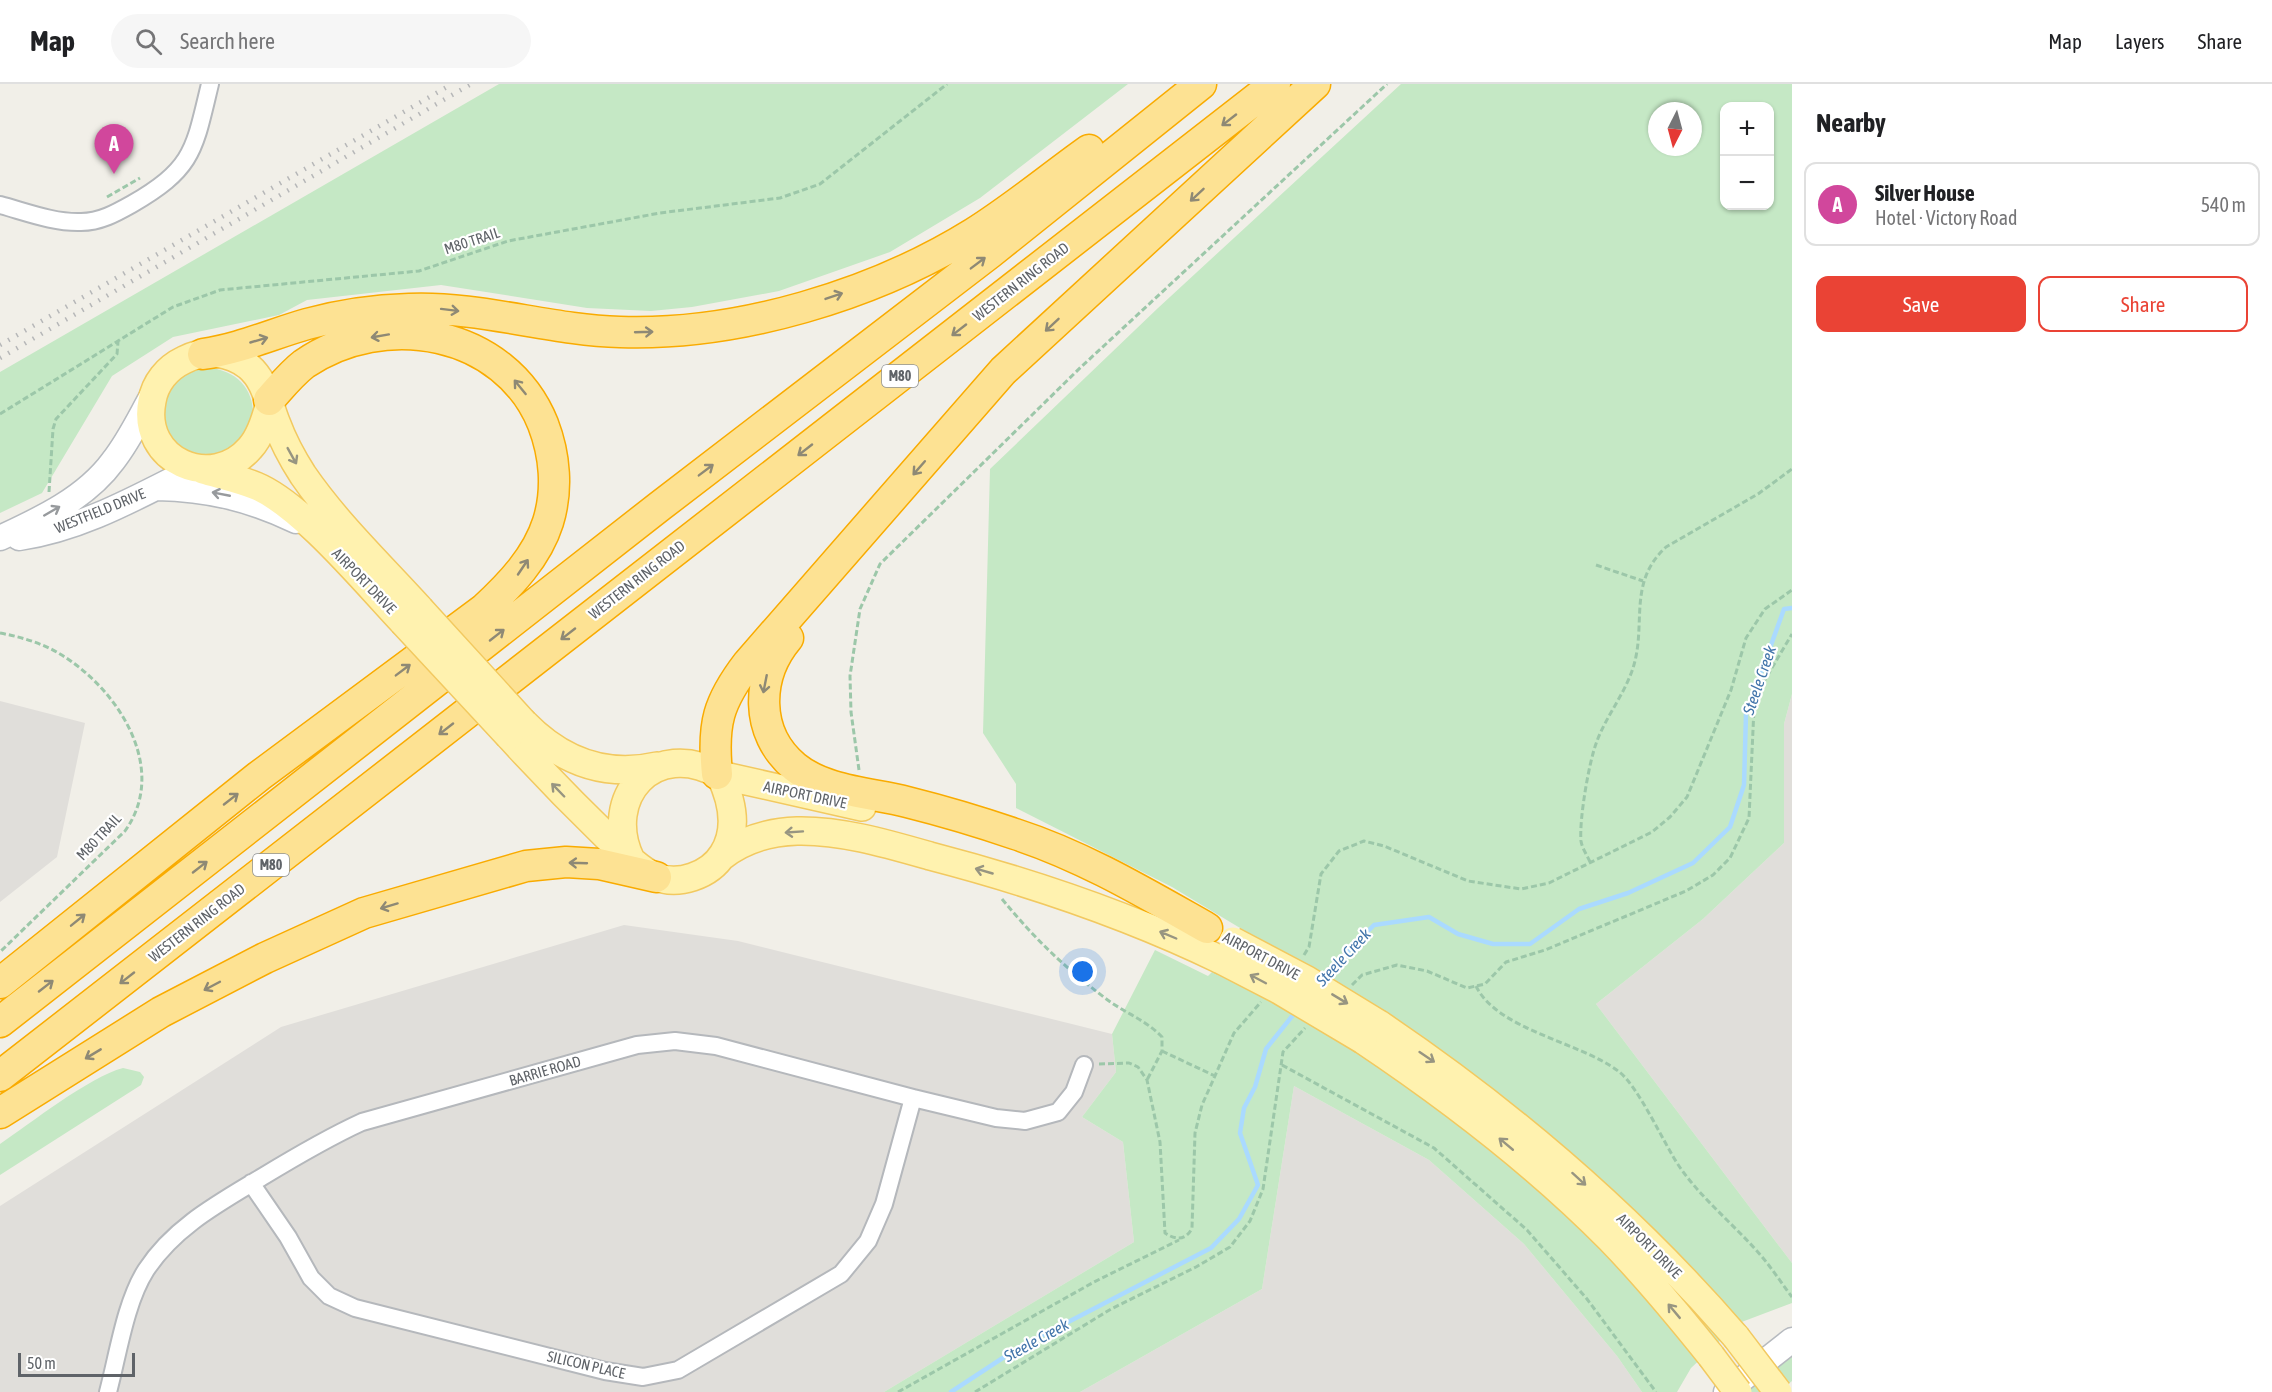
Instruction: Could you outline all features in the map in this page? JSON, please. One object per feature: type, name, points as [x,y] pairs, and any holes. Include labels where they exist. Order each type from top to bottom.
[{"type":"highway","points":[[203,354],[330,318],[381,310],[437,309],[521,319],[571,329],[621,332],[674,331],[721,325],[814,303],[931,257],[975,232],[1098,143],[1173,84]]},
{"type":"highway","name":"M80","points":[[0,1022],[660,506],[990,254],[1201,84]]},
{"type":"highway","name":"WESTERN RING ROAD","points":[[0,1076],[1275,84]]},
{"type":"highway","points":[[718,774],[714,741],[716,726],[726,695],[735,679],[1003,371],[1315,84]]},
{"type":"highway","points":[[0,983],[259,777],[484,609],[512,584],[539,543],[548,522],[553,492],[552,457],[547,434],[524,390],[499,365],[478,351],[446,338],[417,333],[375,336],[323,353],[304,365],[269,401]]},
{"type":"highway","points":[[893,499],[780,648],[763,686],[764,715],[769,731],[784,756],[811,777],[1018,835],[1120,878],[1207,928]]},
{"type":"highway","points":[[0,1113],[161,1012],[265,958],[364,913],[526,866],[592,863],[656,877]]},
{"type":"main road","points":[[203,354],[223,354],[249,367],[263,383],[269,401],[260,433],[244,454],[223,465],[196,468],[175,461],[160,447],[151,423],[154,393],[167,371],[184,359],[203,354]]},
{"type":"main road","name":"WESTFIELD DRIVE","points":[[0,539],[50,513],[90,486],[121,450],[154,393]]},
{"type":"main road","name":"AIRPORT DRIVE","points":[[269,401],[291,455],[313,488],[412,615],[516,730],[559,791],[631,860]]},
{"type":"main road","name":"WESTFIELD DRIVE","points":[[0,539],[21,538],[60,529],[196,468]]},
{"type":"main road","name":"AIRPORT DRIVE","points":[[196,468],[256,486],[286,505],[412,615]]},
{"type":"main road","points":[[155,488],[208,491],[241,498],[272,509],[314,530]]},
{"type":"main road","name":"AIRPORT DRIVE","points":[[516,730],[580,763],[615,770],[657,766]]},
{"type":"main road","points":[[691,765],[718,774],[729,797],[732,817],[731,835],[721,857],[707,870],[696,876],[682,879],[656,877],[631,860],[624,836],[626,806],[642,777],[657,766],[691,765]]},
{"type":"main road","name":"AIRPORT DRIVE","points":[[718,774],[904,817],[999,843],[1113,884],[1207,928],[1227,950]]},
{"type":"main road","name":"AIRPORT DRIVE","points":[[721,857],[735,846],[760,837],[814,831],[902,848],[994,873],[1150,928],[1227,950],[1317,986],[1577,1207],[1638,1270],[1711,1356],[1738,1392]]},
{"type":"main road","name":"AIRPORT DRIVE","points":[[1371,1032],[1487,1101],[1560,1162],[1658,1254],[1736,1338],[1778,1392]]},
{"type":"main road","points":[[1726,1392],[1792,1340]]},
{"type":"street","points":[[0,205],[65,221],[83,222],[104,218],[158,189],[180,170],[191,153],[210,84]]},
{"type":"street","name":"BARRIE ROAD","points":[[108,1392],[128,1314],[145,1271],[172,1237],[207,1210],[251,1183],[326,1138],[362,1122],[637,1045],[675,1041],[716,1046],[913,1098],[996,1118],[1025,1121],[1058,1112],[1074,1092],[1084,1065]]},
{"type":"street","name":"SILICON PLACE","points":[[251,1183],[288,1237],[312,1278],[329,1296],[355,1308],[605,1371],[643,1377],[678,1370],[841,1274],[868,1241],[884,1204],[913,1098]]},
{"type":"path","name":"M80 TRAIL","points":[[0,414],[173,307],[220,290],[419,271],[508,241],[692,208],[780,198],[820,184],[946,84]]},
{"type":"path","points":[[861,791],[858,752],[851,712],[850,676],[860,609],[880,564],[1081,368],[1387,84]]},
{"type":"path","points":[[100,202],[140,178]]},
{"type":"path","points":[[43,501],[49,492],[51,442],[56,419],[117,354],[118,342]]},
{"type":"path","points":[[1590,863],[1582,844],[1581,827],[1596,742],[1632,672],[1638,646],[1639,605],[1643,581],[1653,559],[1666,547],[1758,494],[1792,469]]},
{"type":"path","points":[[1596,565],[1643,581]]},
{"type":"path","points":[[1304,956],[1309,948],[1321,874],[1339,851],[1364,841],[1384,846],[1468,880],[1521,889],[1549,883],[1652,832],[1670,818],[1687,797],[1731,690],[1746,638],[1765,609],[1792,590]]},
{"type":"path","name":"M80 TRAIL","points":[[0,633],[27,639],[52,649],[75,663],[103,689],[133,735],[141,782],[135,814],[125,831],[0,952]]},
{"type":"path","points":[[994,873],[997,892],[1038,943],[1105,999],[1128,1015],[1154,1028],[1161,1037],[1162,1051],[1147,1080]]},
{"type":"path","points":[[1476,986],[1480,995],[1517,1024],[1585,1051],[1620,1072],[1679,1167],[1714,1209],[1757,1250],[1792,1297]]},
{"type":"path","points":[[898,1392],[1052,1305],[1189,1234],[1192,1228],[1194,1133],[1202,1105],[1233,1033],[1265,999]]},
{"type":"path","points":[[1162,1051],[1215,1076]]},
{"type":"path","points":[[1084,1065],[1129,1063],[1138,1067],[1147,1080],[1160,1142],[1165,1213],[1163,1224],[1165,1233],[1172,1238],[1181,1239]]},
{"type":"path","points":[[1282,1065],[1434,1148],[1451,1162],[1527,1230],[1587,1299],[1656,1392]]},
{"type":"shaded area","points":[[1792,694],[1792,1263],[1596,1004],[1703,919],[1784,843],[1784,724]]},
{"type":"shaded area","points":[[0,701],[85,723],[57,857],[0,902]]},
{"type":"shaded area","points":[[624,925],[738,941],[1112,1034],[1116,1072],[1082,1117],[1123,1142],[1134,1242],[884,1392],[0,1392],[0,1206],[281,1027]]},
{"type":"shaded area","points":[[1294,1086],[1429,1160],[1524,1244],[1617,1356],[1642,1392],[1080,1392],[1262,1289]]},
{"type":"green space","points":[[499,84],[1128,84],[980,198],[890,252],[779,291],[692,307],[651,311],[587,308],[441,285],[307,300],[279,315],[173,337],[112,376],[42,493],[0,513],[0,372]]},
{"type":"green space","points":[[1401,84],[1792,84],[1792,694],[1784,724],[1784,843],[1703,919],[1596,1004],[1792,1263],[1792,1303],[1739,1323],[1691,1368],[1677,1392],[1642,1392],[1617,1356],[1524,1244],[1429,1160],[1294,1086],[1262,1289],[1080,1392],[884,1392],[1134,1242],[1123,1142],[1082,1117],[1116,1072],[1112,1034],[1155,950],[1208,976],[1250,934],[1172,887],[1016,808],[1016,784],[983,733],[990,469],[1158,308]]},
{"type":"green space","points":[[206,367],[219,369],[238,379],[250,395],[252,405],[252,429],[217,458],[192,454],[179,448],[171,440],[166,430],[164,418],[167,396],[173,386],[186,374]]},
{"type":"green space","points":[[123,1068],[140,1072],[144,1077],[141,1085],[0,1175],[0,1144],[77,1090]]},
{"type":"green space","points":[[1792,1350],[1792,1381],[1778,1392],[1740,1392]]},
{"type":"waterway","name":"Steele Creek","points":[[1322,978],[1374,925],[1429,917],[1458,934],[1493,944],[1530,944],[1579,909],[1628,893],[1693,863],[1730,827],[1744,785],[1746,714],[1784,609],[1792,608]]},
{"type":"waterway","name":"Steele Creek","points":[[951,1392],[1018,1348],[1211,1248],[1239,1219],[1258,1185],[1240,1133],[1244,1108],[1255,1087],[1266,1049],[1297,1010]]},
{"type":"railway","points":[[0,345],[452,84]]},
{"type":"railway","points":[[0,358],[471,84]]},
{"type":"place","name":"Silver House","points":[[114,174]]}]
